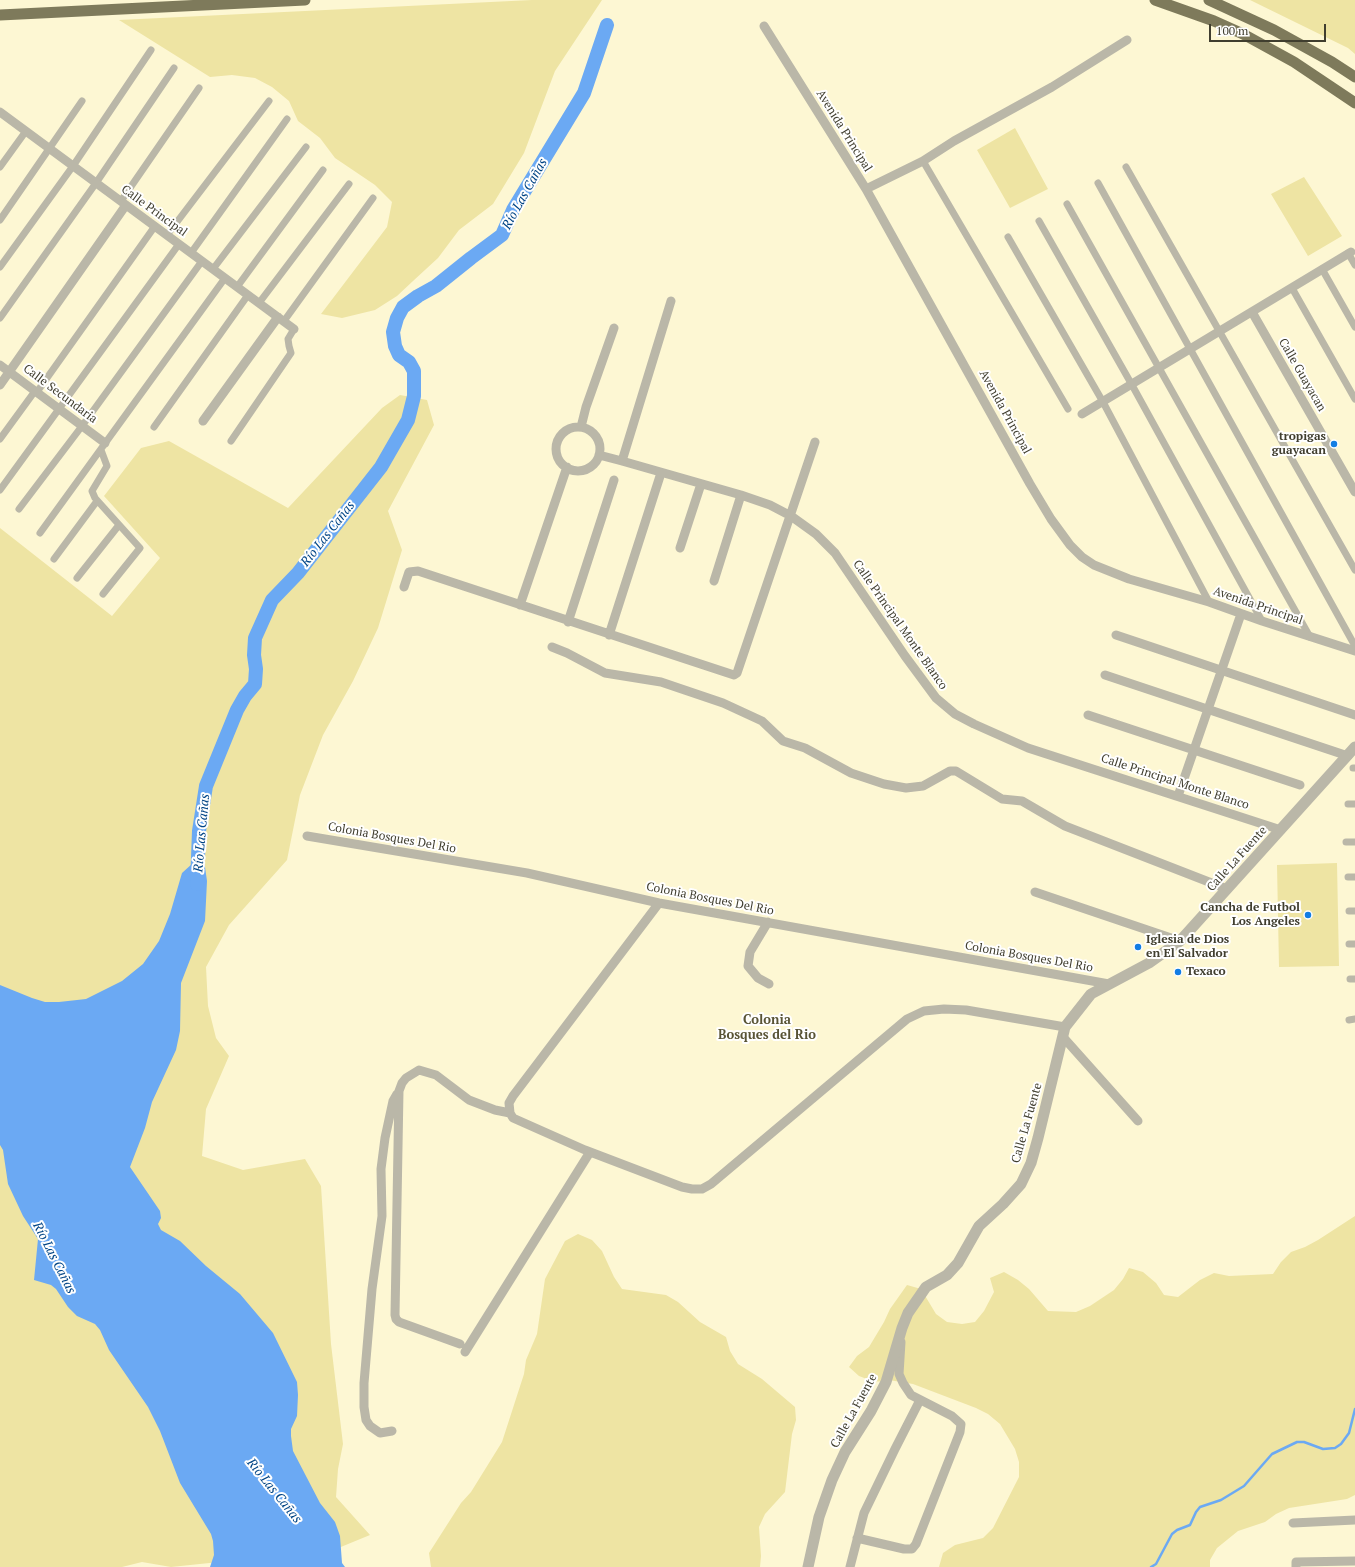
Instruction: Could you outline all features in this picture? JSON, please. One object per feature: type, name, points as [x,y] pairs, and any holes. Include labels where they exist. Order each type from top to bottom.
[{"type":"highway","points":[[0,15],[155,4],[305,0]]},
{"type":"highway","points":[[1155,0],[1207,18],[1243,34],[1294,62],[1355,103]]},
{"type":"highway","points":[[1208,0],[1274,30],[1332,62],[1355,77]]},
{"type":"street","name":"Avenida Principal","points":[[764,26],[866,189],[1030,484],[1051,519],[1070,545],[1082,557],[1094,565],[1129,579],[1209,602],[1355,651]]},
{"type":"street","points":[[866,189],[923,160],[1052,87],[1127,40]]},
{"type":"street","points":[[0,267],[73,166],[151,50]]},
{"type":"street","points":[[0,318],[96,183],[174,68]]},
{"type":"street","points":[[0,385],[123,203],[198,88]]},
{"type":"street","points":[[0,220],[82,101]]},
{"type":"street","points":[[167,235],[270,101]]},
{"type":"street","name":"Calle Principal","points":[[1,115],[26,131],[294,329]]},
{"type":"street","points":[[191,253],[287,119]]},
{"type":"street","points":[[0,167],[26,131]]},
{"type":"street","points":[[214,270],[306,146]]},
{"type":"street","points":[[923,160],[1068,409]]},
{"type":"street","points":[[1126,167],[1355,570]]},
{"type":"street","points":[[237,287],[323,170]]},
{"type":"street","points":[[1098,183],[1355,646]]},
{"type":"street","points":[[259,303],[349,184]]},
{"type":"street","points":[[203,420],[374,198]]},
{"type":"street","points":[[1067,204],[1310,637]]},
{"type":"street","points":[[1038,221],[1132,385],[1262,621]]},
{"type":"street","points":[[0,439],[155,226]]},
{"type":"street","points":[[1008,237],[1103,402],[1209,602]]},
{"type":"street","points":[[0,490],[179,244]]},
{"type":"street","points":[[1082,414],[1349,253],[1355,265]]},
{"type":"street","points":[[19,509],[82,426],[202,261]]},
{"type":"street","points":[[1322,269],[1355,327]]},
{"type":"street","points":[[40,533],[225,278]]},
{"type":"street","points":[[1292,288],[1355,399]]},
{"type":"street","points":[[154,427],[248,295]]},
{"type":"street","points":[[622,461],[671,301]]},
{"type":"street","name":"Calle Guayacan","points":[[1252,312],[1355,492]]},
{"type":"street","points":[[581,427],[586,407],[614,328]]},
{"type":"street","points":[[231,441],[291,353],[288,346],[288,339],[294,329]]},
{"type":"street","name":"Calle Secundaria","points":[[0,365],[82,426],[103,446]]},
{"type":"street","points":[[574,427],[581,427],[594,434],[600,448],[599,456],[591,466],[586,469],[573,470],[567,468],[561,463],[557,456],[557,441],[567,430],[574,427]]},
{"type":"street","points":[[404,587],[409,572],[418,571],[551,614],[568,622],[734,675],[737,673],[815,442]]},
{"type":"street","points":[[103,446],[108,466],[92,491],[97,501],[140,548],[103,594]]},
{"type":"street","name":"Calle Principal Monte Blanco","points":[[599,456],[661,472],[770,505],[791,516],[816,534],[835,553],[936,698],[955,714],[1028,748],[1282,830]]},
{"type":"street","points":[[520,605],[567,468]]},
{"type":"street","points":[[609,635],[661,472]]},
{"type":"street","points":[[568,622],[614,480]]},
{"type":"street","points":[[680,548],[701,484]]},
{"type":"street","points":[[714,581],[741,495]]},
{"type":"street","points":[[54,559],[97,501]]},
{"type":"street","points":[[77,578],[119,525]]},
{"type":"street","points":[[1178,796],[1241,614]]},
{"type":"street","points":[[1116,635],[1355,714]]},
{"type":"street","points":[[552,647],[605,672],[637,679],[661,682],[723,703],[762,721],[783,741],[805,748],[851,773],[884,784],[906,788],[922,786],[950,771],[956,771],[1002,799],[1022,801],[1065,826],[1228,889]]},
{"type":"street","points":[[1105,675],[1208,709],[1351,752]]},
{"type":"street","points":[[1088,715],[1193,751],[1300,785]]},
{"type":"street","name":"Calle La Fuente","points":[[808,1567],[819,1516],[832,1480],[845,1452],[871,1411],[886,1382],[908,1313],[926,1287],[947,1275],[958,1263],[979,1226],[1003,1204],[1021,1184],[1031,1162],[1038,1138],[1064,1032],[1091,994],[1149,963],[1180,941],[1351,752]]},
{"type":"street","name":"Colonia Bosques Del Rio","points":[[307,836],[527,873],[659,903],[1109,984]]},
{"type":"street","points":[[1346,842],[1355,842]]},
{"type":"street","points":[[1035,892],[1180,941]]},
{"type":"street","points":[[659,903],[513,1096],[509,1103],[510,1113],[513,1118],[590,1152],[682,1187],[702,1189],[711,1184],[908,1019],[924,1011],[944,1009],[966,1010],[1064,1032],[1138,1121]]},
{"type":"street","points":[[768,922],[750,952],[748,966],[758,978],[769,984]]},
{"type":"street","points":[[392,1431],[380,1433],[370,1426],[366,1420],[364,1407],[364,1383],[373,1282],[382,1216],[381,1169],[385,1138],[393,1101],[406,1078],[419,1070],[436,1075],[469,1100],[495,1110],[510,1113]]},
{"type":"street","points":[[399,1091],[394,1315],[399,1322],[460,1344]]},
{"type":"street","points":[[465,1352],[590,1152]]},
{"type":"street","points":[[857,1538],[912,1550],[916,1544],[960,1432],[961,1424],[952,1416],[911,1395],[903,1383],[899,1374],[902,1328]]},
{"type":"street","points":[[850,1567],[864,1513],[920,1400]]},
{"type":"street","points":[[1293,1523],[1355,1520]]},
{"type":"street","points":[[1296,1565],[1355,1561]]},
{"type":"shaded area","points":[[532,0],[602,0],[555,71],[524,153],[493,204],[459,230],[438,258],[397,296],[375,310],[342,318],[321,314],[387,227],[392,202],[375,185],[335,158],[320,138],[298,121],[289,101],[272,87],[255,78],[232,75],[210,77],[119,20]]},
{"type":"shaded area","points":[[1250,0],[1355,0],[1355,54],[1348,48]]},
{"type":"shaded area","points":[[1015,128],[1048,189],[1010,208],[977,150]]},
{"type":"shaded area","points":[[1304,177],[1342,236],[1308,256],[1271,194]]},
{"type":"shaded area","points":[[400,395],[427,400],[434,425],[388,511],[402,550],[378,628],[353,681],[323,735],[300,795],[287,860],[229,925],[206,967],[208,1006],[216,1038],[229,1056],[206,1109],[202,1156],[243,1170],[305,1159],[321,1186],[331,1344],[343,1444],[338,1469],[336,1497],[370,1535],[297,1565],[219,1562],[171,1567],[142,1562],[122,1567],[0,1567],[0,528],[112,616],[160,558],[104,496],[141,448],[169,441],[288,508],[382,408]]},
{"type":"shaded area","name":"Cancha de Futbol Los Angeles","points":[[1337,863],[1339,966],[1279,967],[1277,865]]},
{"type":"shaded area","points":[[1355,1216],[1355,1495],[1347,1499],[1289,1508],[1276,1514],[1265,1522],[1238,1531],[1217,1548],[1210,1560],[1210,1567],[939,1567],[943,1553],[955,1545],[983,1538],[993,1528],[1019,1477],[1019,1462],[1015,1449],[1000,1424],[988,1414],[913,1384],[889,1380],[886,1382],[872,1381],[859,1376],[849,1367],[857,1356],[869,1347],[890,1309],[907,1285],[921,1289],[936,1314],[947,1322],[962,1324],[975,1322],[984,1311],[994,1292],[990,1278],[1004,1272],[1018,1280],[1029,1289],[1048,1311],[1076,1312],[1090,1306],[1114,1290],[1123,1279],[1129,1268],[1143,1272],[1156,1283],[1164,1295],[1178,1297],[1200,1280],[1214,1273],[1229,1276],[1273,1274],[1281,1262],[1291,1252],[1318,1240]]},
{"type":"shaded area","points":[[578,1234],[592,1240],[602,1251],[614,1277],[622,1289],[666,1295],[678,1302],[700,1322],[726,1337],[730,1351],[738,1364],[762,1379],[795,1407],[796,1420],[792,1434],[785,1492],[765,1514],[759,1527],[761,1556],[760,1567],[431,1567],[429,1553],[461,1503],[471,1492],[502,1442],[524,1374],[526,1360],[537,1334],[545,1279],[565,1241]]},
{"type":"water","points":[[193,863],[205,867],[207,881],[205,921],[181,983],[180,1031],[176,1050],[152,1102],[145,1128],[130,1167],[160,1211],[161,1218],[158,1224],[161,1230],[180,1241],[206,1266],[240,1294],[273,1333],[297,1382],[297,1416],[291,1429],[293,1451],[320,1503],[335,1522],[340,1536],[342,1563],[345,1567],[210,1567],[214,1555],[211,1534],[180,1483],[160,1431],[148,1407],[109,1350],[100,1330],[95,1324],[77,1316],[68,1307],[56,1289],[51,1285],[34,1280],[38,1239],[23,1216],[8,1184],[3,1150],[0,1145],[0,985],[45,1002],[59,1002],[86,999],[122,981],[143,964],[159,941],[170,914],[182,873]]},
{"type":"waterway","name":"Río Las Cañas","points":[[197,884],[199,831],[206,786],[237,710],[245,696],[255,684],[255,638],[272,600],[298,573],[381,467],[408,420],[414,396],[414,371],[409,362],[399,355],[395,346],[393,332],[397,318],[403,307],[418,296],[436,286],[502,235],[513,210],[584,93],[607,25]]},
{"type":"waterway","points":[[1151,1567],[1156,1564],[1172,1534],[1177,1530],[1190,1525],[1200,1507],[1221,1500],[1244,1486],[1272,1454],[1297,1442],[1304,1442],[1323,1449],[1335,1448],[1341,1444],[1349,1433],[1355,1409]]},
{"type":"place","name":"tropigas guayacan","points":[[1334,444]]},
{"type":"place","name":"Cancha de Futbol Los Angeles","points":[[1308,915]]},
{"type":"place","name":"Iglesia de Dios en El Salvador","points":[[1138,947]]},
{"type":"place","name":"Texaco","points":[[1178,972]]},
{"type":"district","name":"Colonia Bosques del Rio","points":[[767,1028]]}]
